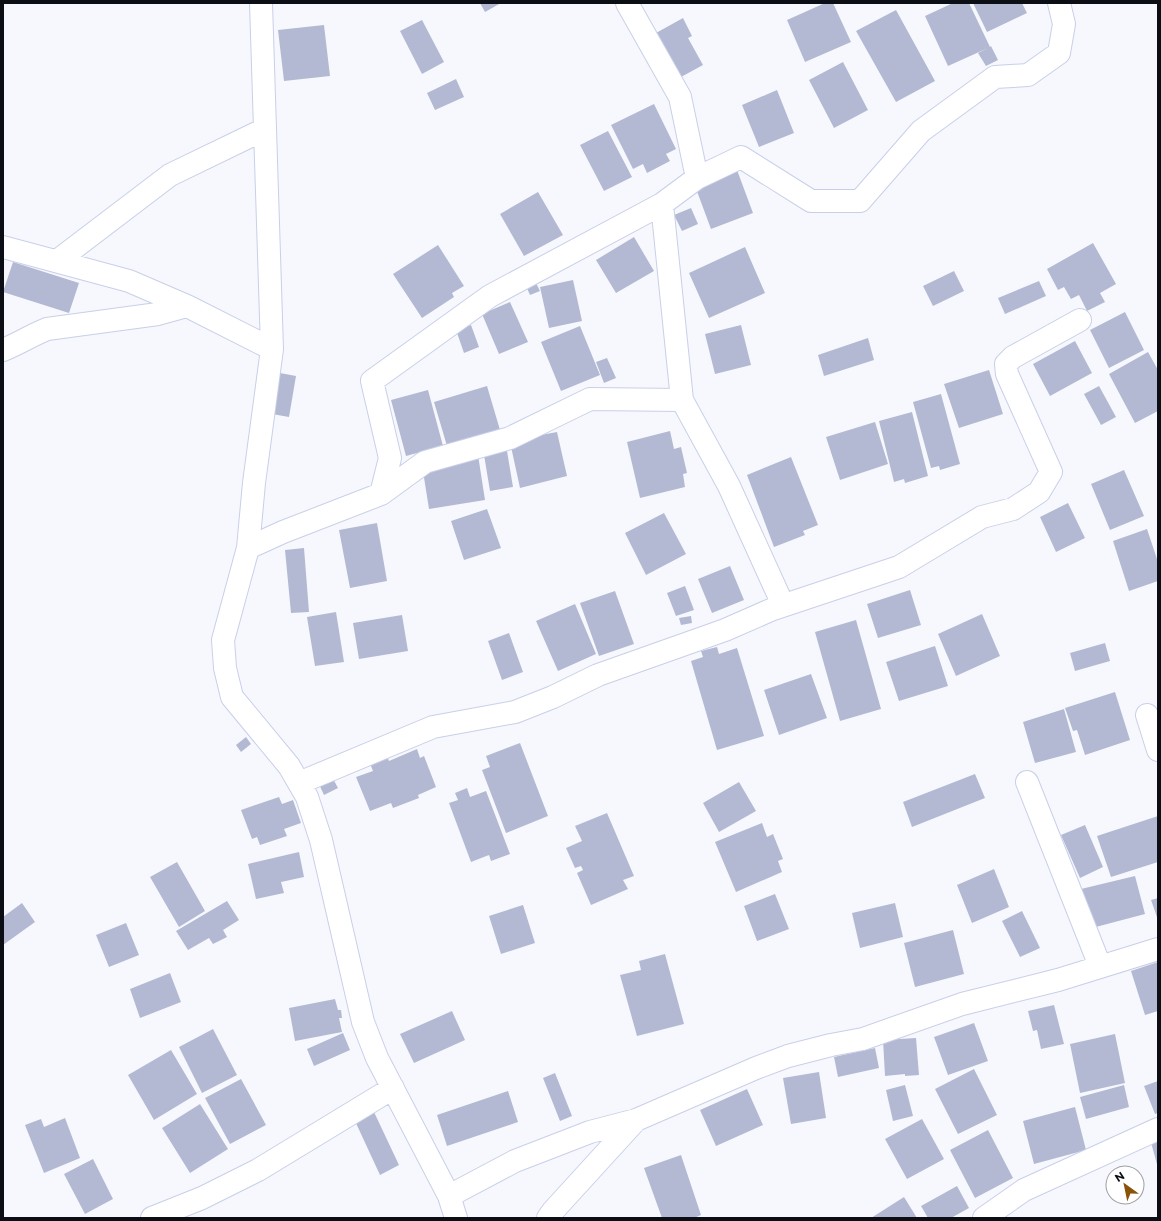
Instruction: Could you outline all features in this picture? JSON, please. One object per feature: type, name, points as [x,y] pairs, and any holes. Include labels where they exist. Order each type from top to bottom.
[{"type":"street","points":[[261,3],[272,349],[254,483],[248,548],[223,640],[225,668],[232,697],[289,766],[307,797],[320,840],[363,1022],[377,1058],[449,1196],[456,1218]]},
{"type":"street","points":[[627,3],[680,97],[697,178]]},
{"type":"street","points":[[382,494],[390,458],[372,381],[490,296],[662,204],[697,178],[741,156],[811,201],[860,201],[921,131],[995,77],[1028,75],[1059,53],[1064,24],[1059,3]]},
{"type":"street","points":[[57,261],[170,175],[265,129]]},
{"type":"street","points":[[662,204],[682,400],[729,486],[783,605]]},
{"type":"street","points":[[3,247],[129,281],[186,306],[272,349]]},
{"type":"street","points":[[3,350],[47,329],[158,314],[186,306]]},
{"type":"street","points":[[299,783],[433,727],[515,712],[553,697],[598,675],[725,630],[783,605],[899,567],[982,517],[1013,509],[1039,492],[1052,472],[1007,374],[1006,364],[1013,357],[1080,320]]},
{"type":"street","points":[[248,548],[283,532],[382,494],[425,462],[510,438],[590,399],[682,400]]},
{"type":"street","points":[[1147,715],[1158,750]]},
{"type":"street","points":[[1026,782],[1100,966]]},
{"type":"street","points":[[449,1196],[515,1161],[590,1132],[636,1120],[756,1068],[788,1056],[831,1045],[863,1039],[962,1004],[1058,980],[1158,949]]},
{"type":"street","points":[[152,1218],[202,1198],[258,1170],[393,1088]]},
{"type":"street","points":[[548,1218],[636,1120]]},
{"type":"street","points":[[984,1218],[1024,1190],[1158,1129]]},
{"type":"building","points":[[480,3],[501,3],[485,12]]},
{"type":"building","points":[[825,3],[833,3],[851,42],[805,62],[787,20]]},
{"type":"building","points":[[953,3],[969,3],[990,47],[991,46],[998,60],[986,66],[978,53],[988,48],[948,66],[925,16]]},
{"type":"building","points":[[973,3],[1022,3],[1027,13],[987,32]]},
{"type":"building","points":[[896,10],[935,81],[896,102],[856,31]]},
{"type":"building","points":[[683,18],[692,36],[688,38],[703,65],[681,77],[656,33]]},
{"type":"building","points":[[422,20],[444,62],[422,74],[400,31]]},
{"type":"building","points":[[324,25],[330,76],[284,81],[278,30]]},
{"type":"building","points":[[843,62],[868,110],[834,128],[809,80]]},
{"type":"building","points":[[456,79],[464,97],[435,110],[427,93]]},
{"type":"building","points":[[777,90],[794,133],[759,147],[742,105]]},
{"type":"building","points":[[654,104],[676,149],[666,154],[670,161],[647,173],[643,164],[633,169],[611,125]]},
{"type":"building","points":[[608,131],[632,177],[604,191],[580,145]]},
{"type":"building","points":[[737,170],[753,213],[711,229],[695,186]]},
{"type":"building","points":[[538,192],[563,235],[524,256],[500,214]]},
{"type":"building","points":[[691,208],[698,224],[682,231],[674,215]]},
{"type":"building","points":[[634,237],[654,271],[616,293],[596,260]]},
{"type":"building","points":[[1093,243],[1116,284],[1100,293],[1105,302],[1087,311],[1079,295],[1071,299],[1064,287],[1058,290],[1047,269]]},
{"type":"building","points":[[438,245],[464,286],[452,293],[454,297],[422,318],[393,274]]},
{"type":"building","points":[[745,247],[765,293],[709,318],[689,273]]},
{"type":"building","points":[[13,262],[79,283],[69,313],[3,292]]},
{"type":"building","points":[[954,271],[964,291],[933,306],[923,286]]},
{"type":"building","points":[[573,280],[582,321],[549,328],[540,287]]},
{"type":"building","points":[[1039,281],[1046,296],[1005,314],[998,298]]},
{"type":"building","points":[[536,283],[540,291],[530,295],[526,286]]},
{"type":"building","points":[[510,302],[528,342],[499,354],[482,314]]},
{"type":"building","points":[[1125,312],[1144,350],[1109,368],[1090,330]]},
{"type":"building","points":[[471,325],[479,347],[464,353],[456,330]]},
{"type":"building","points":[[741,325],[751,365],[715,374],[705,334]]},
{"type":"building","points":[[580,326],[600,375],[561,391],[541,342]]},
{"type":"building","points":[[868,338],[874,360],[824,376],[818,355]]},
{"type":"building","points":[[1075,341],[1092,373],[1050,396],[1033,364]]},
{"type":"building","points":[[1148,352],[1158,370],[1158,411],[1135,423],[1109,374]]},
{"type":"building","points":[[607,358],[616,378],[604,383],[596,362]]},
{"type":"building","points":[[989,370],[1003,414],[959,428],[944,384]]},
{"type":"building","points":[[280,373],[296,376],[289,417],[272,414]]},
{"type":"building","points":[[487,386],[500,430],[447,446],[434,402]]},
{"type":"building","points":[[1099,386],[1116,417],[1101,425],[1084,394]]},
{"type":"building","points":[[428,390],[443,446],[406,456],[391,400]]},
{"type":"building","points":[[941,394],[960,464],[940,470],[939,466],[931,468],[913,402]]},
{"type":"building","points":[[912,412],[928,476],[905,483],[904,479],[894,482],[879,421]]},
{"type":"building","points":[[875,422],[888,464],[840,480],[826,437]]},
{"type":"building","points":[[540,431],[541,435],[557,432],[567,476],[520,488],[510,442]]},
{"type":"building","points":[[670,431],[674,449],[681,447],[687,473],[683,474],[685,487],[640,498],[627,442]]},
{"type":"building","points":[[506,445],[513,487],[490,491],[483,449]]},
{"type":"building","points":[[478,455],[485,500],[429,509],[422,465]]},
{"type":"building","points":[[791,457],[818,525],[803,531],[805,535],[774,547],[747,475]]},
{"type":"building","points":[[1124,470],[1144,516],[1110,530],[1091,484]]},
{"type":"building","points":[[1068,503],[1085,538],[1056,552],[1040,517]]},
{"type":"building","points":[[487,509],[501,548],[464,560],[451,521]]},
{"type":"building","points":[[664,513],[686,554],[646,575],[625,533]]},
{"type":"building","points":[[377,523],[387,581],[350,588],[339,530]]},
{"type":"building","points":[[1147,529],[1158,562],[1158,581],[1129,591],[1113,541]]},
{"type":"building","points":[[304,548],[309,612],[291,613],[285,550]]},
{"type":"building","points":[[730,566],[744,600],[712,613],[698,579]]},
{"type":"building","points":[[685,586],[694,610],[676,616],[667,593]]},
{"type":"building","points":[[910,590],[921,625],[878,638],[867,604]]},
{"type":"building","points":[[615,591],[634,644],[599,656],[580,603]]},
{"type":"building","points":[[575,604],[596,654],[558,671],[536,621]]},
{"type":"building","points":[[336,612],[344,662],[315,666],[307,617]]},
{"type":"building","points":[[982,614],[1000,656],[956,676],[938,634]]},
{"type":"building","points":[[402,615],[408,651],[359,659],[353,623]]},
{"type":"building","points":[[691,616],[692,623],[681,625],[679,618]]},
{"type":"building","points":[[856,620],[881,709],[840,721],[815,632]]},
{"type":"building","points":[[509,633],[523,672],[502,680],[488,641]]},
{"type":"building","points":[[1105,643],[1110,661],[1075,671],[1070,653]]},
{"type":"building","points":[[935,646],[948,686],[899,701],[886,662]]},
{"type":"building","points":[[717,647],[719,654],[737,648],[764,736],[717,750],[691,661],[703,657],[701,651]]},
{"type":"building","points":[[811,674],[827,718],[779,735],[764,690]]},
{"type":"building","points":[[1115,692],[1130,740],[1085,755],[1077,730],[1073,731],[1065,708]]},
{"type":"building","points":[[1064,709],[1076,752],[1035,763],[1023,722]]},
{"type":"building","points":[[246,737],[251,744],[241,752],[236,745]]},
{"type":"building","points":[[520,743],[548,816],[506,833],[482,770],[490,767],[486,756]]},
{"type":"building","points":[[417,749],[420,758],[424,756],[436,787],[418,795],[419,798],[393,808],[391,803],[370,811],[356,777],[373,771],[369,761],[386,754],[389,761]]},
{"type":"building","points":[[330,773],[338,788],[324,795],[317,780]]},
{"type":"building","points":[[975,774],[985,798],[912,827],[903,802]]},
{"type":"building","points":[[739,782],[756,811],[719,832],[703,803]]},
{"type":"building","points":[[467,788],[470,797],[486,791],[510,854],[491,861],[489,855],[471,862],[449,803],[458,800],[455,793]]},
{"type":"building","points":[[279,797],[282,804],[293,800],[301,823],[284,829],[287,836],[260,845],[257,837],[252,839],[241,810]]},
{"type":"building","points":[[607,813],[634,876],[623,880],[628,889],[591,905],[577,873],[583,870],[581,866],[575,868],[566,848],[582,841],[575,826]]},
{"type":"building","points":[[1158,816],[1158,862],[1111,877],[1097,836]]},
{"type":"building","points":[[762,823],[767,837],[773,834],[783,859],[778,861],[782,872],[736,892],[715,842]]},
{"type":"building","points":[[1085,825],[1103,867],[1080,878],[1061,835]]},
{"type":"building","points":[[299,852],[304,877],[281,882],[284,893],[256,899],[248,864]]},
{"type":"building","points":[[177,862],[205,911],[179,927],[150,877]]},
{"type":"building","points":[[994,869],[1009,907],[972,923],[957,885]]},
{"type":"building","points":[[1135,876],[1145,914],[1092,928],[1081,889]]},
{"type":"building","points":[[775,894],[789,929],[757,941],[744,906]]},
{"type":"building","points":[[1158,898],[1158,920],[1151,900]]},
{"type":"building","points":[[227,901],[239,920],[223,930],[227,937],[213,944],[209,938],[188,950],[176,931]]},
{"type":"building","points":[[22,903],[35,922],[3,945],[3,917]]},
{"type":"building","points":[[895,903],[903,937],[860,948],[852,913]]},
{"type":"building","points":[[523,905],[535,943],[501,954],[489,916]]},
{"type":"building","points":[[1022,911],[1040,948],[1020,957],[1002,921]]},
{"type":"building","points":[[126,923],[139,955],[109,967],[96,935]]},
{"type":"building","points":[[953,930],[964,974],[915,987],[904,943]]},
{"type":"building","points":[[665,954],[684,1024],[637,1036],[620,975],[641,970],[639,961]]},
{"type":"building","points":[[1158,962],[1158,1011],[1145,1015],[1131,971]]},
{"type":"building","points":[[170,973],[181,1002],[140,1018],[130,989]]},
{"type":"building","points":[[335,999],[338,1010],[341,1010],[342,1018],[339,1018],[342,1032],[295,1041],[289,1008]]},
{"type":"building","points":[[1054,1005],[1064,1044],[1041,1049],[1037,1030],[1033,1031],[1028,1011]]},
{"type":"building","points":[[452,1011],[465,1040],[414,1063],[400,1034]]},
{"type":"building","points":[[974,1023],[988,1061],[948,1075],[934,1037]]},
{"type":"building","points":[[213,1029],[237,1075],[202,1093],[179,1047]]},
{"type":"building","points":[[343,1033],[350,1050],[314,1066],[307,1049]]},
{"type":"building","points":[[1115,1034],[1125,1083],[1080,1093],[1070,1044]]},
{"type":"building","points":[[916,1038],[919,1075],[905,1076],[905,1074],[885,1076],[883,1040]]},
{"type":"building","points":[[875,1048],[879,1068],[838,1077],[834,1057]]},
{"type":"building","points":[[171,1050],[197,1094],[154,1120],[128,1075]]},
{"type":"building","points":[[974,1069],[997,1115],[958,1134],[935,1089]]},
{"type":"building","points":[[819,1072],[826,1118],[791,1124],[783,1078]]},
{"type":"building","points":[[555,1073],[572,1116],[560,1121],[543,1078]]},
{"type":"building","points":[[241,1079],[266,1125],[230,1144],[205,1098]]},
{"type":"building","points":[[1158,1081],[1158,1113],[1155,1114],[1144,1086]]},
{"type":"building","points":[[905,1085],[913,1116],[893,1121],[886,1090]]},
{"type":"building","points":[[1124,1085],[1129,1107],[1086,1119],[1080,1097]]},
{"type":"building","points":[[747,1089],[763,1125],[716,1146],[700,1110]]},
{"type":"building","points":[[508,1091],[518,1122],[447,1146],[437,1115]]},
{"type":"building","points":[[200,1104],[228,1149],[190,1173],[162,1128]]},
{"type":"building","points":[[1075,1107],[1086,1150],[1034,1164],[1023,1121]]},
{"type":"building","points":[[374,1112],[399,1165],[380,1175],[355,1121]]},
{"type":"building","points":[[65,1118],[80,1158],[44,1173],[25,1125],[41,1119],[44,1127]]},
{"type":"building","points":[[922,1119],[944,1159],[907,1179],[885,1139]]},
{"type":"building","points":[[988,1130],[1013,1178],[975,1198],[950,1150]]},
{"type":"building","points":[[1158,1133],[1158,1168],[1149,1135]]},
{"type":"building","points":[[681,1155],[701,1215],[694,1218],[662,1218],[644,1168]]},
{"type":"building","points":[[93,1159],[113,1199],[85,1214],[64,1174]]},
{"type":"building","points":[[957,1186],[969,1208],[951,1218],[928,1218],[921,1206]]},
{"type":"building","points":[[904,1197],[917,1218],[871,1218]]}]
